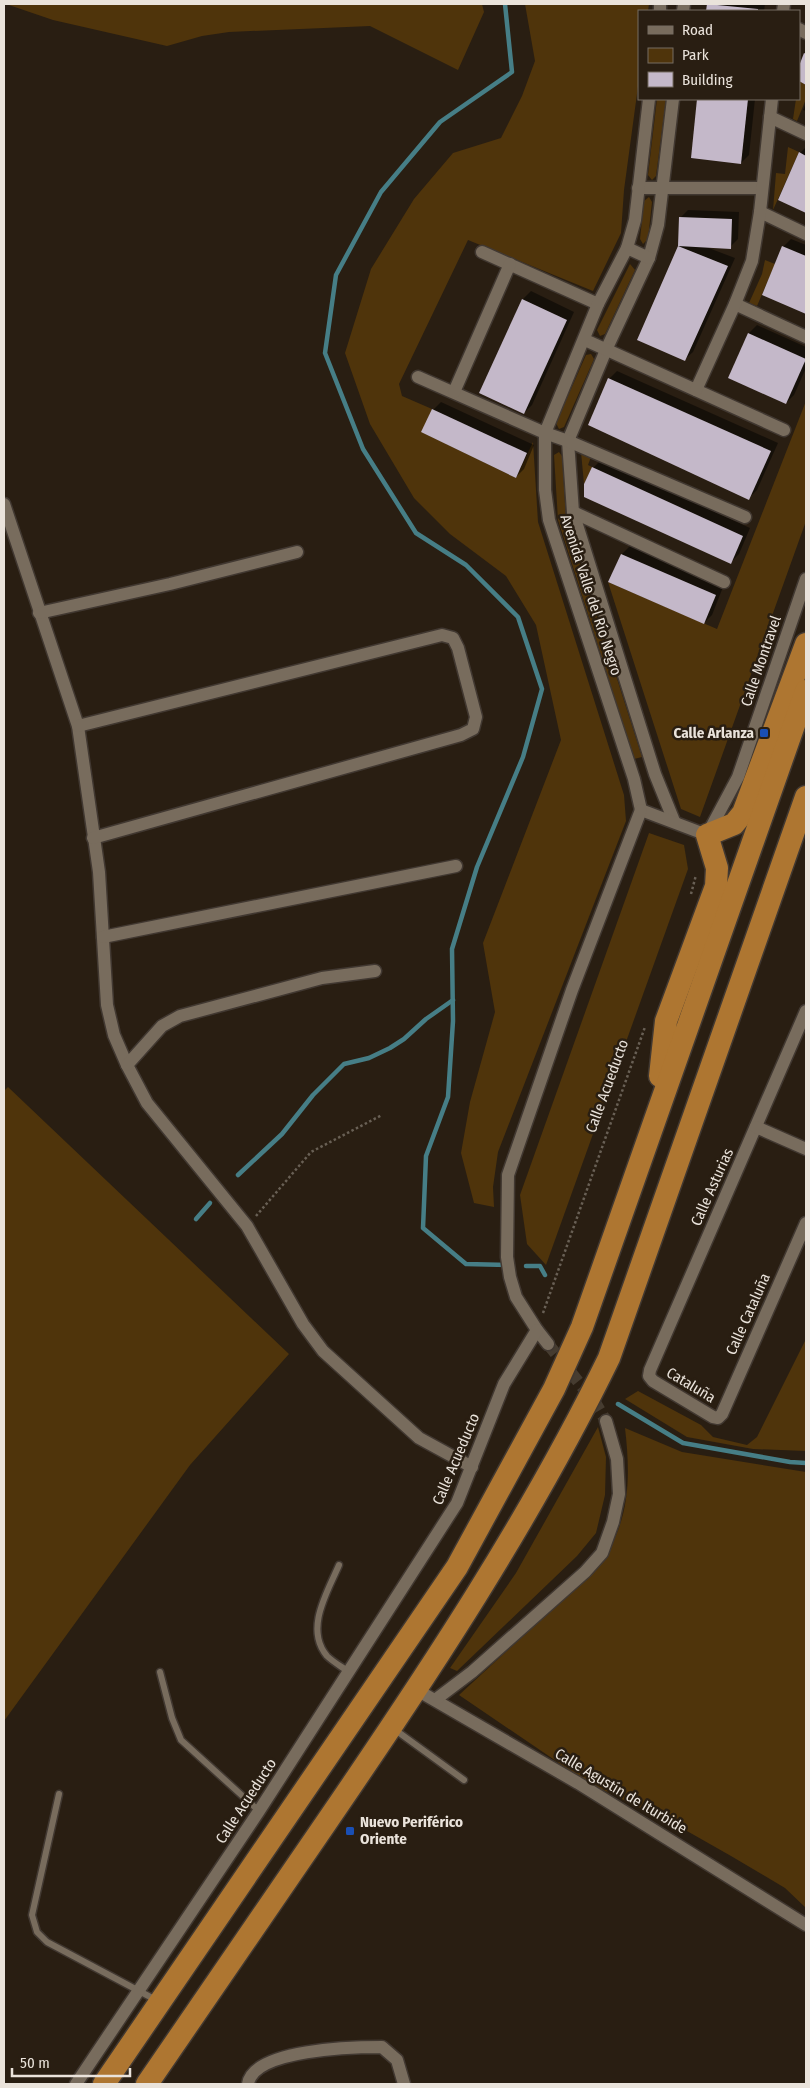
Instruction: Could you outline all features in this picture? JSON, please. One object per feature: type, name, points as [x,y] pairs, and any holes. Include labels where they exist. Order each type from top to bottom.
[{"type":"highway","points":[[655,1117],[666,1021],[716,886],[717,868],[707,835],[734,824],[743,813],[806,644]]},
{"type":"highway","points":[[104,2084],[458,1568],[554,1389],[582,1327],[806,691]]},
{"type":"highway","points":[[147,2084],[392,1727],[426,1695],[486,1581],[578,1420],[609,1358],[806,797]]},
{"type":"street","name":"Avenida Valle del Río Negro","points":[[641,810],[634,779],[549,520],[545,490],[545,434],[585,340],[598,304],[627,248],[635,220],[649,100]]},
{"type":"street","name":"Avenida Valle del Río Negro","points":[[673,100],[658,225],[649,258],[606,350],[568,441],[573,512],[655,774],[674,821]]},
{"type":"street","points":[[696,390],[736,304],[752,260],[760,212],[761,188],[772,100]]},
{"type":"street","points":[[770,118],[806,134]]},
{"type":"street","points":[[638,188],[761,188]]},
{"type":"street","points":[[760,212],[806,234]]},
{"type":"street","points":[[627,248],[649,258]]},
{"type":"street","points":[[482,252],[598,304]]},
{"type":"street","points":[[454,392],[510,264]]},
{"type":"street","points":[[736,304],[806,337]]},
{"type":"street","points":[[585,340],[784,430]]},
{"type":"street","points":[[418,377],[545,434],[568,441],[745,517]]},
{"type":"street","points":[[4,504],[78,726],[99,872],[107,1005],[114,1035],[127,1065],[147,1103],[247,1226],[303,1324],[324,1351],[419,1438],[472,1467]]},
{"type":"street","points":[[573,512],[724,582]]},
{"type":"street","points":[[39,612],[170,584],[297,552]]},
{"type":"street","name":"Calle Montravel","points":[[707,835],[738,777],[806,579]]},
{"type":"street","points":[[78,726],[442,635],[453,638],[458,648],[476,717],[473,729],[461,735],[94,838]]},
{"type":"street","points":[[634,779],[642,770],[655,774]]},
{"type":"street","points":[[548,1344],[516,1297],[510,1278],[507,1257],[508,1176],[572,990],[641,810],[707,835]]},
{"type":"street","points":[[103,936],[456,866]]},
{"type":"street","points":[[127,1065],[162,1026],[180,1016],[322,978],[375,971]]},
{"type":"street","name":"Calle Asturias","points":[[649,1376],[806,1011]]},
{"type":"street","points":[[756,1127],[806,1149]]},
{"type":"street","name":"Calle Cataluña","points":[[718,1418],[722,1414],[806,1223]]},
{"type":"street","name":"Calle Acueducto","points":[[76,2084],[259,1811],[458,1504],[504,1384],[537,1330]]},
{"type":"street","name":"Cataluña","points":[[649,1376],[653,1381],[713,1417],[718,1418]]},
{"type":"street","points":[[426,1695],[493,1653],[585,1572],[602,1553],[613,1522],[619,1494],[617,1459],[606,1420]]},
{"type":"street","name":"Calle Agustín de Iturbide","points":[[426,1695],[578,1783],[806,1925]]},
{"type":"street","points":[[248,2084],[248,2080],[261,2066],[278,2058],[351,2047],[382,2047],[397,2060],[404,2084]]},
{"type":"lane","points":[[339,1565],[318,1615],[318,1629],[327,1655],[349,1672]]},
{"type":"lane","points":[[160,1672],[172,1718],[181,1740],[259,1811]]},
{"type":"lane","points":[[392,1727],[464,1780]]},
{"type":"lane","points":[[59,1794],[32,1915],[37,1932],[47,1942],[140,1990],[159,2002]]},
{"type":"path","points":[[690,898],[697,871]]},
{"type":"path","name":"Calle Acueducto","points":[[537,1330],[648,1020]]},
{"type":"path","points":[[247,1226],[311,1152],[382,1115]]},
{"type":"green space","points":[[6,4],[482,4],[484,12],[458,70],[370,26],[229,32],[202,36],[167,46],[53,20]]},
{"type":"green space","points":[[525,4],[649,4],[648,10],[638,10],[638,86],[624,190],[621,233],[593,291],[468,240],[399,384],[402,396],[432,409],[422,432],[516,478],[533,442],[538,522],[624,795],[626,821],[498,1152],[493,1187],[494,1207],[474,1203],[461,1153],[470,1102],[495,1012],[483,943],[561,740],[536,625],[506,576],[450,534],[414,498],[370,424],[345,353],[371,269],[414,199],[453,153],[501,138],[522,96],[535,61]]},
{"type":"green space","points":[[800,82],[806,85],[806,99],[797,121],[793,119],[796,100],[800,100]]},
{"type":"green space","points":[[657,100],[666,100],[656,176],[652,180],[648,175]]},
{"type":"green space","points":[[788,147],[799,152],[773,210],[776,173],[785,174]]},
{"type":"green space","points":[[649,197],[652,202],[648,239],[643,244],[640,239],[644,201]]},
{"type":"green space","points":[[765,260],[775,264],[757,306],[749,303],[762,274]]},
{"type":"green space","points":[[630,264],[635,270],[605,334],[600,336],[597,330]]},
{"type":"green space","points":[[591,354],[594,359],[564,427],[559,429],[556,423],[586,355]]},
{"type":"green space","points":[[806,401],[806,521],[700,817],[681,809],[608,582],[717,629]]},
{"type":"green space","points":[[559,452],[562,456],[566,519],[642,757],[634,759],[558,520],[554,455]]},
{"type":"green space","points":[[581,452],[591,457],[588,465],[592,467],[584,484]]},
{"type":"green space","points":[[649,833],[684,845],[688,869],[546,1265],[527,1244],[520,1195]]},
{"type":"green space","points":[[8,1087],[289,1354],[190,1465],[4,1721],[4,1091]]},
{"type":"green space","points":[[806,1339],[806,1451],[753,1449],[687,1437],[625,1399],[638,1391],[701,1425],[713,1437],[747,1445],[757,1437]]},
{"type":"green space","points":[[598,1427],[606,1457],[605,1495],[596,1533],[577,1556],[457,1671],[450,1668],[516,1573]]},
{"type":"green space","points":[[625,1428],[682,1452],[806,1472],[806,1908],[785,1888],[731,1856],[687,1831],[587,1782],[459,1695],[598,1567],[609,1551],[617,1534],[626,1500],[628,1465]]},
{"type":"building","points":[[707,4],[758,9],[758,10],[706,10]]},
{"type":"building","points":[[804,53],[806,54],[806,85],[800,82],[800,63]]},
{"type":"building","points":[[697,100],[748,100],[741,164],[691,158]]},
{"type":"building","points":[[799,152],[806,156],[806,213],[778,200]]},
{"type":"building","points":[[679,217],[732,219],[731,249],[678,246]]},
{"type":"building","points":[[678,246],[728,266],[685,361],[637,340]]},
{"type":"building","points":[[782,246],[806,256],[806,314],[762,295]]},
{"type":"building","points":[[522,299],[567,320],[524,414],[479,393]]},
{"type":"building","points":[[748,333],[806,359],[786,404],[728,378]]},
{"type":"building","points":[[608,378],[771,451],[749,500],[588,425]]},
{"type":"building","points":[[432,409],[527,453],[516,478],[421,432]]},
{"type":"building","points":[[592,467],[743,536],[731,564],[584,497],[584,484]]},
{"type":"building","points":[[621,554],[716,595],[704,624],[608,582]]},
{"type":"waterway","points":[[505,4],[512,72],[440,122],[381,192],[336,275],[325,353],[363,449],[416,533],[466,565],[518,617],[542,689],[523,757],[477,867],[452,949],[453,1021],[448,1097],[426,1156],[423,1228],[466,1264],[508,1265]]},
{"type":"waterway","points":[[238,1175],[282,1134],[313,1095],[344,1064],[369,1058],[390,1048],[453,1000]]},
{"type":"waterway","points":[[196,1219],[210,1203]]},
{"type":"waterway","points":[[526,1266],[540,1266],[545,1275]]},
{"type":"waterway","points":[[618,1404],[683,1443],[790,1462],[806,1463]]},
{"type":"tunnel","points":[[548,1344],[596,1404],[606,1421]]},
{"type":"place","name":"Calle Arlanza","points":[[764,733]]},
{"type":"place","name":"Nuevo Periférico Oriente","points":[[350,1831]]}]
